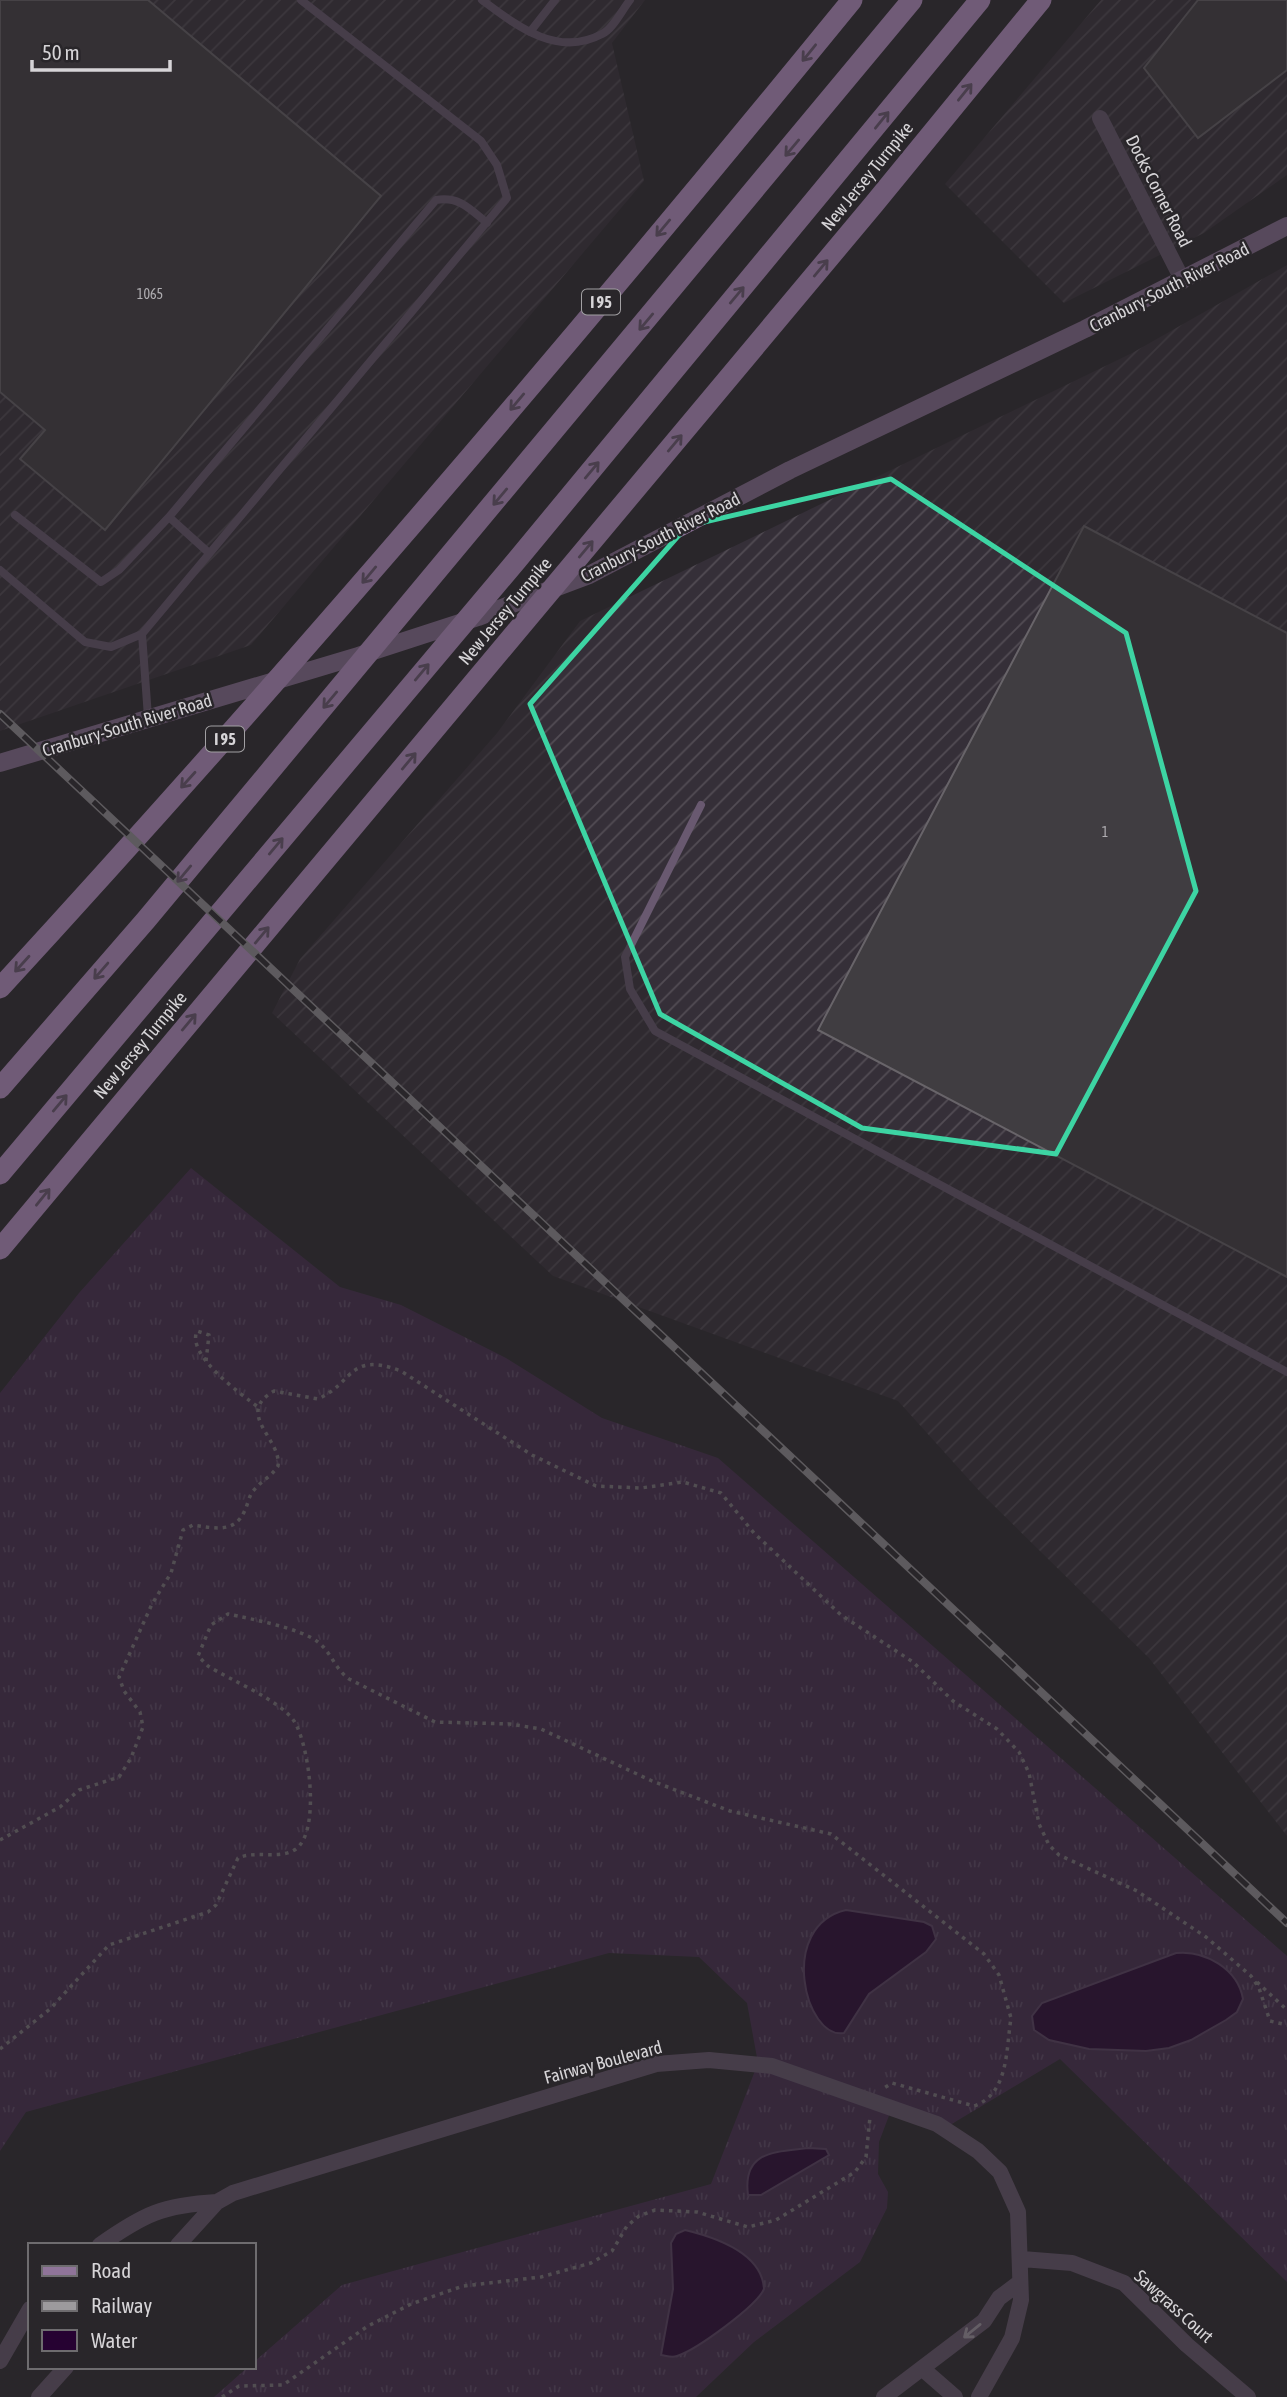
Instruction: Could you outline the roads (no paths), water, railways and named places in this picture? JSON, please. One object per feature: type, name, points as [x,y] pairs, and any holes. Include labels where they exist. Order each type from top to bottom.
[{"type":"highway","name":"I 95","points":[[0,988],[347,601],[646,249],[852,0]]},
{"type":"highway","name":"I 95","points":[[3,1084],[146,920],[912,0]]},
{"type":"highway","name":"New Jersey Turnpike","points":[[0,1174],[517,560],[980,0]]},
{"type":"highway","name":"New Jersey Turnpike","points":[[0,1249],[616,514],[1041,0]]},
{"type":"main road","name":"Cranbury-South River Road","points":[[0,763],[478,617],[589,575],[790,470],[1183,281],[1287,226]]},
{"type":"street","name":"Docks Corner Road","points":[[1100,118],[1183,281]]},
{"type":"street","name":"Fairway Boulevard","points":[[180,2243],[217,2202],[233,2193],[656,2064],[709,2060],[772,2066],[937,2124],[978,2151],[1000,2172],[1017,2212],[1022,2259],[1019,2283],[1021,2300],[1012,2338],[979,2397]]},
{"type":"street","name":"Fairway Boulevard","points":[[103,2243],[136,2219],[176,2204],[217,2202]]},
{"type":"street","name":"Sawgrass Court","points":[[1022,2259],[1072,2263],[1124,2283],[1187,2345],[1248,2397]]},
{"type":"street","points":[[884,2397],[924,2370],[984,2321],[999,2298],[1019,2283]]},
{"type":"street","points":[[0,2361],[28,2312]]},
{"type":"street","points":[[39,2397],[64,2369]]},
{"type":"street","points":[[924,2370],[955,2397]]},
{"type":"lane","points":[[0,570],[85,642],[111,647],[142,634],[507,198],[497,165],[481,141],[301,0]]},
{"type":"lane","points":[[482,0],[545,41],[579,42],[604,34],[630,0]]},
{"type":"lane","points":[[530,32],[555,0]]},
{"type":"lane","points":[[15,515],[101,582],[119,570],[169,517],[436,200],[449,198],[462,202],[487,223]]},
{"type":"lane","points":[[169,517],[209,553]]},
{"type":"lane","points":[[142,634],[148,718]]},
{"type":"lane","points":[[701,805],[625,957],[630,989],[655,1031],[1287,1372]]},
{"type":"water","points":[[846,1910],[924,1922],[932,1926],[936,1939],[926,1952],[869,1994],[844,2033],[830,2030],[818,2019],[809,2001],[804,1980],[805,1958],[811,1937],[825,1920]]},
{"type":"water","points":[[1176,1953],[1209,1958],[1227,1970],[1240,1988],[1243,1999],[1237,2012],[1191,2040],[1169,2048],[1146,2051],[1089,2049],[1049,2040],[1034,2030],[1032,2016],[1042,2003]]},
{"type":"water","points":[[808,2148],[826,2149],[829,2155],[761,2195],[748,2195],[750,2169],[756,2161],[774,2153]]},
{"type":"water","points":[[685,2230],[722,2242],[746,2256],[761,2276],[764,2289],[750,2306],[711,2337],[686,2352],[669,2357],[661,2355],[673,2289],[671,2243],[676,2234]]},
{"type":"railway","points":[[0,714],[1287,1923]]}]
